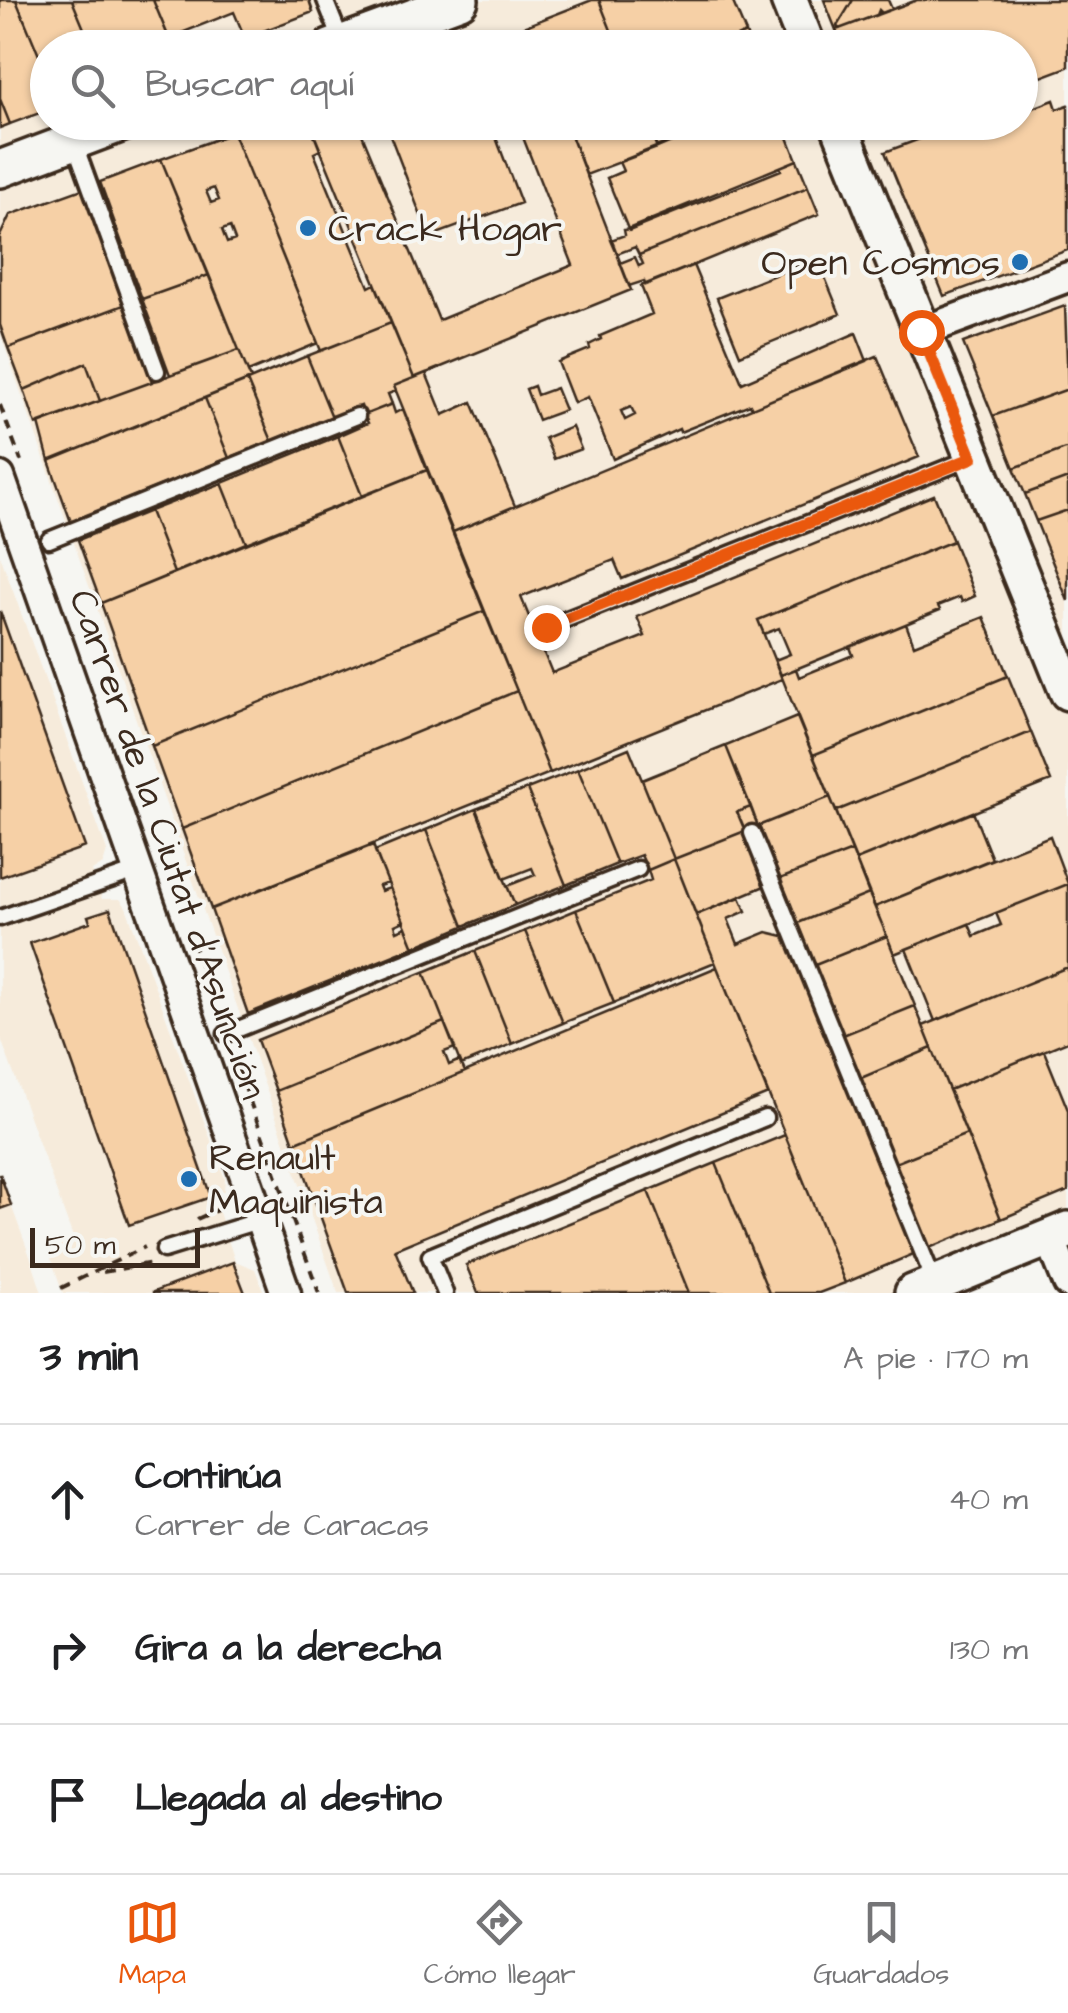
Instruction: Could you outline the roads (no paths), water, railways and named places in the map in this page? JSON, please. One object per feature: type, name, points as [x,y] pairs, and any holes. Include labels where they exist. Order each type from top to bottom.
[{"type":"street","points":[[377,30],[460,0]]},
{"type":"street","points":[[789,0],[801,30]]},
{"type":"street","points":[[845,140],[1068,692]]},
{"type":"street","points":[[0,169],[74,141]]},
{"type":"street","points":[[921,332],[1068,277]]},
{"type":"street","name":"Carrer de la Ciutat d'Asunción","points":[[0,477],[7,516],[138,870],[286,1293]]},
{"type":"street","points":[[924,1289],[1059,1234],[1068,1283]]},
{"type":"lane","points":[[325,0],[332,30]]},
{"type":"lane","points":[[74,141],[156,371]]},
{"type":"lane","points":[[49,540],[357,416]]},
{"type":"lane","points":[[546,627],[972,458]]},
{"type":"lane","points":[[752,832],[924,1289]]},
{"type":"lane","points":[[226,1034],[638,869]]},
{"type":"lane","points":[[0,918],[138,870]]},
{"type":"lane","points":[[445,1293],[430,1256],[765,1118]]},
{"type":"lane","points":[[164,1250],[260,1220]]},
{"type":"place","name":"Crack Hogar","points":[[308,228]]},
{"type":"place","name":"Open Cosmos","points":[[1020,262]]},
{"type":"place","name":"Renault Maquinista","points":[[189,1179]]}]
